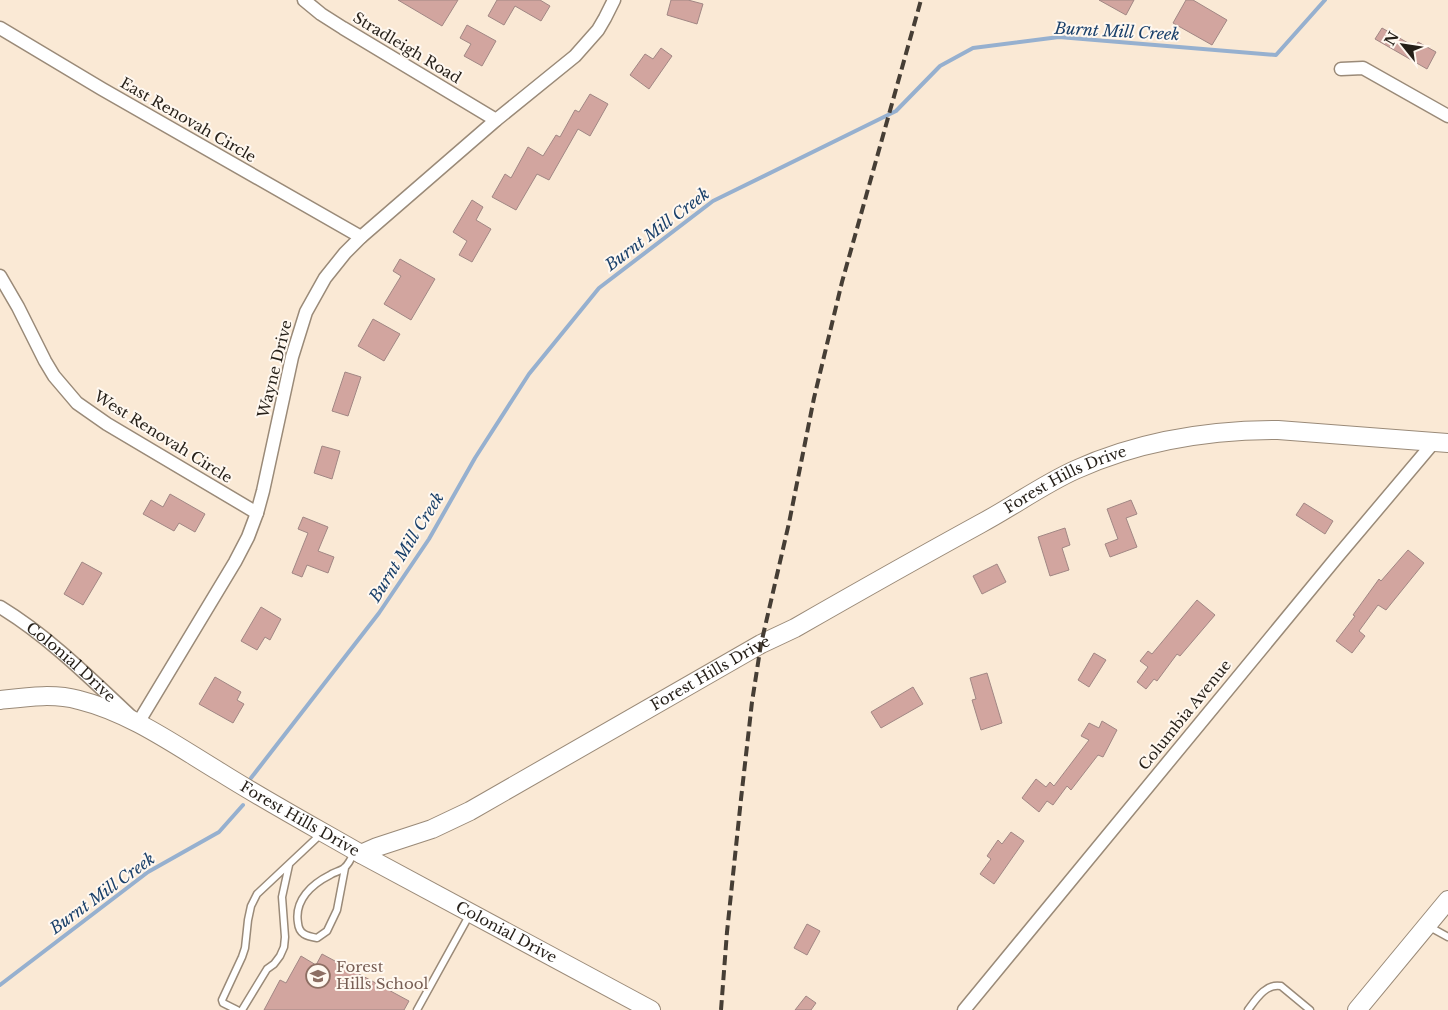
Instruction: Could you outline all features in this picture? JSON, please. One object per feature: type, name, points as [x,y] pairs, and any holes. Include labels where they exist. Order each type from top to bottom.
[{"type":"street","name":"Stradleigh Road","points":[[304,0],[320,14],[342,28],[496,120]]},
{"type":"street","name":"Wayne Drive","points":[[138,723],[235,562],[248,537],[263,492],[292,357],[306,312],[325,278],[361,237],[496,120],[575,56],[602,24],[614,0]]},
{"type":"street","name":"East Renovah Circle","points":[[0,28],[102,90],[361,237]]},
{"type":"street","points":[[1341,69],[1363,68],[1448,116]]},
{"type":"street","name":"West Renovah Circle","points":[[0,276],[54,376],[77,403],[107,424],[257,513]]},
{"type":"street","name":"Forest Hills Drive","points":[[0,700],[41,696],[78,699],[113,710],[358,853],[432,829],[470,811],[761,644],[795,628],[1055,481],[1101,460],[1168,440],[1225,431],[1278,430],[1441,443]]},
{"type":"street","name":"Columbia Avenue","points":[[964,1010],[1330,564],[1441,443]]},
{"type":"street","name":"Colonial Drive","points":[[0,607],[30,626],[138,723]]},
{"type":"street","name":"Colonial Drive","points":[[358,853],[651,1010]]},
{"type":"street","points":[[1357,1010],[1448,900]]},
{"type":"lane","points":[[237,1010],[223,1003],[222,1000],[245,948],[251,906],[257,894],[322,832]]},
{"type":"lane","points":[[344,868],[338,910],[327,931],[316,938],[306,936],[298,929],[297,917],[308,890],[319,880],[344,868],[358,853]]},
{"type":"lane","points":[[242,1010],[267,969],[274,964],[284,948],[282,897],[288,865]]},
{"type":"lane","points":[[417,1010],[470,913]]},
{"type":"lane","points":[[1427,926],[1448,937]]},
{"type":"lane","points":[[1248,1010],[1257,997],[1266,989],[1275,985],[1281,986],[1310,1010]]},
{"type":"building","points":[[398,0],[458,0],[442,26]]},
{"type":"building","points":[[497,0],[540,0],[550,6],[541,21],[515,6],[504,25],[488,16]]},
{"type":"building","points":[[671,0],[688,0],[703,4],[697,24],[667,15]]},
{"type":"building","points":[[1099,0],[1134,0],[1126,15]]},
{"type":"building","points":[[1186,0],[1193,0],[1227,20],[1212,45],[1173,23]]},
{"type":"building","points":[[467,25],[496,41],[482,66],[464,56],[471,44],[460,38]]},
{"type":"building","points":[[1382,28],[1415,47],[1418,42],[1436,52],[1427,69],[1375,39]]},
{"type":"building","points":[[661,48],[672,56],[649,89],[630,75],[645,54],[653,59]]},
{"type":"building","points":[[590,94],[608,104],[590,136],[578,129],[549,180],[537,174],[516,210],[492,197],[505,174],[511,178],[528,147],[543,156],[556,135],[560,137],[575,110],[579,112]]},
{"type":"building","points":[[472,200],[483,207],[476,220],[491,229],[472,262],[459,255],[467,241],[453,232]]},
{"type":"building","points":[[400,259],[435,279],[411,320],[384,304],[401,276],[393,271]]},
{"type":"building","points":[[373,319],[400,334],[384,361],[358,346]]},
{"type":"building","points":[[345,372],[361,377],[348,416],[332,411]]},
{"type":"building","points":[[322,446],[340,451],[332,479],[314,473]]},
{"type":"building","points":[[170,494],[205,514],[195,532],[179,523],[174,531],[143,514],[151,500],[163,507]]},
{"type":"building","points":[[1131,500],[1137,514],[1126,518],[1137,547],[1110,557],[1105,544],[1118,539],[1107,509]]},
{"type":"building","points":[[1304,503],[1333,521],[1325,534],[1296,515]]},
{"type":"building","points":[[303,517],[328,527],[318,551],[334,557],[328,573],[307,565],[302,577],[292,573],[308,533],[298,529]]},
{"type":"building","points":[[1065,528],[1070,545],[1062,548],[1069,570],[1050,576],[1038,537]]},
{"type":"building","points":[[1408,550],[1424,563],[1386,610],[1378,605],[1359,631],[1365,636],[1352,653],[1336,641],[1379,579],[1381,581]]},
{"type":"building","points":[[82,562],[102,573],[83,605],[64,594]]},
{"type":"building","points":[[997,564],[1006,582],[982,594],[973,576]]},
{"type":"building","points":[[1197,600],[1215,615],[1180,656],[1177,654],[1157,681],[1154,679],[1146,689],[1137,682],[1148,667],[1140,661],[1148,651],[1152,654]]},
{"type":"building","points":[[261,607],[281,619],[270,640],[265,637],[257,650],[241,641]]},
{"type":"building","points":[[1094,653],[1106,660],[1089,687],[1078,680]]},
{"type":"building","points":[[987,673],[1002,723],[981,730],[972,700],[976,699],[970,678]]},
{"type":"building","points":[[215,677],[241,692],[237,700],[244,704],[233,723],[199,704]]},
{"type":"building","points":[[913,687],[923,704],[881,728],[871,712]]},
{"type":"building","points":[[1102,721],[1117,730],[1103,757],[1098,755],[1071,790],[1067,786],[1053,805],[1047,801],[1039,812],[1022,798],[1036,779],[1046,787],[1050,782],[1054,786],[1089,740],[1081,736],[1089,723],[1099,728]]},
{"type":"building","points":[[1011,832],[1024,841],[994,884],[980,874],[991,859],[987,856],[998,840],[1002,844]]},
{"type":"building","points":[[807,924],[820,931],[807,955],[794,948]]},
{"type":"building","points":[[322,954],[409,1001],[404,1010],[264,1010],[280,980],[286,983],[301,956],[316,965]]},
{"type":"building","points":[[806,996],[816,1003],[811,1010],[795,1010]]},
{"type":"waterway","name":"Burnt Mill Creek","points":[[251,778],[379,613],[429,539],[475,458],[529,374],[599,288],[713,201],[896,111],[940,66],[973,48],[1059,37],[1276,55],[1325,0]]},
{"type":"waterway","name":"Burnt Mill Creek","points":[[0,985],[148,872],[219,832],[243,805]]},
{"type":"railway","points":[[721,1010],[741,799],[752,702],[761,644],[789,523],[814,398],[842,282],[921,0]]},
{"type":"place","name":"Forest Hills School","points":[[318,976]]}]
